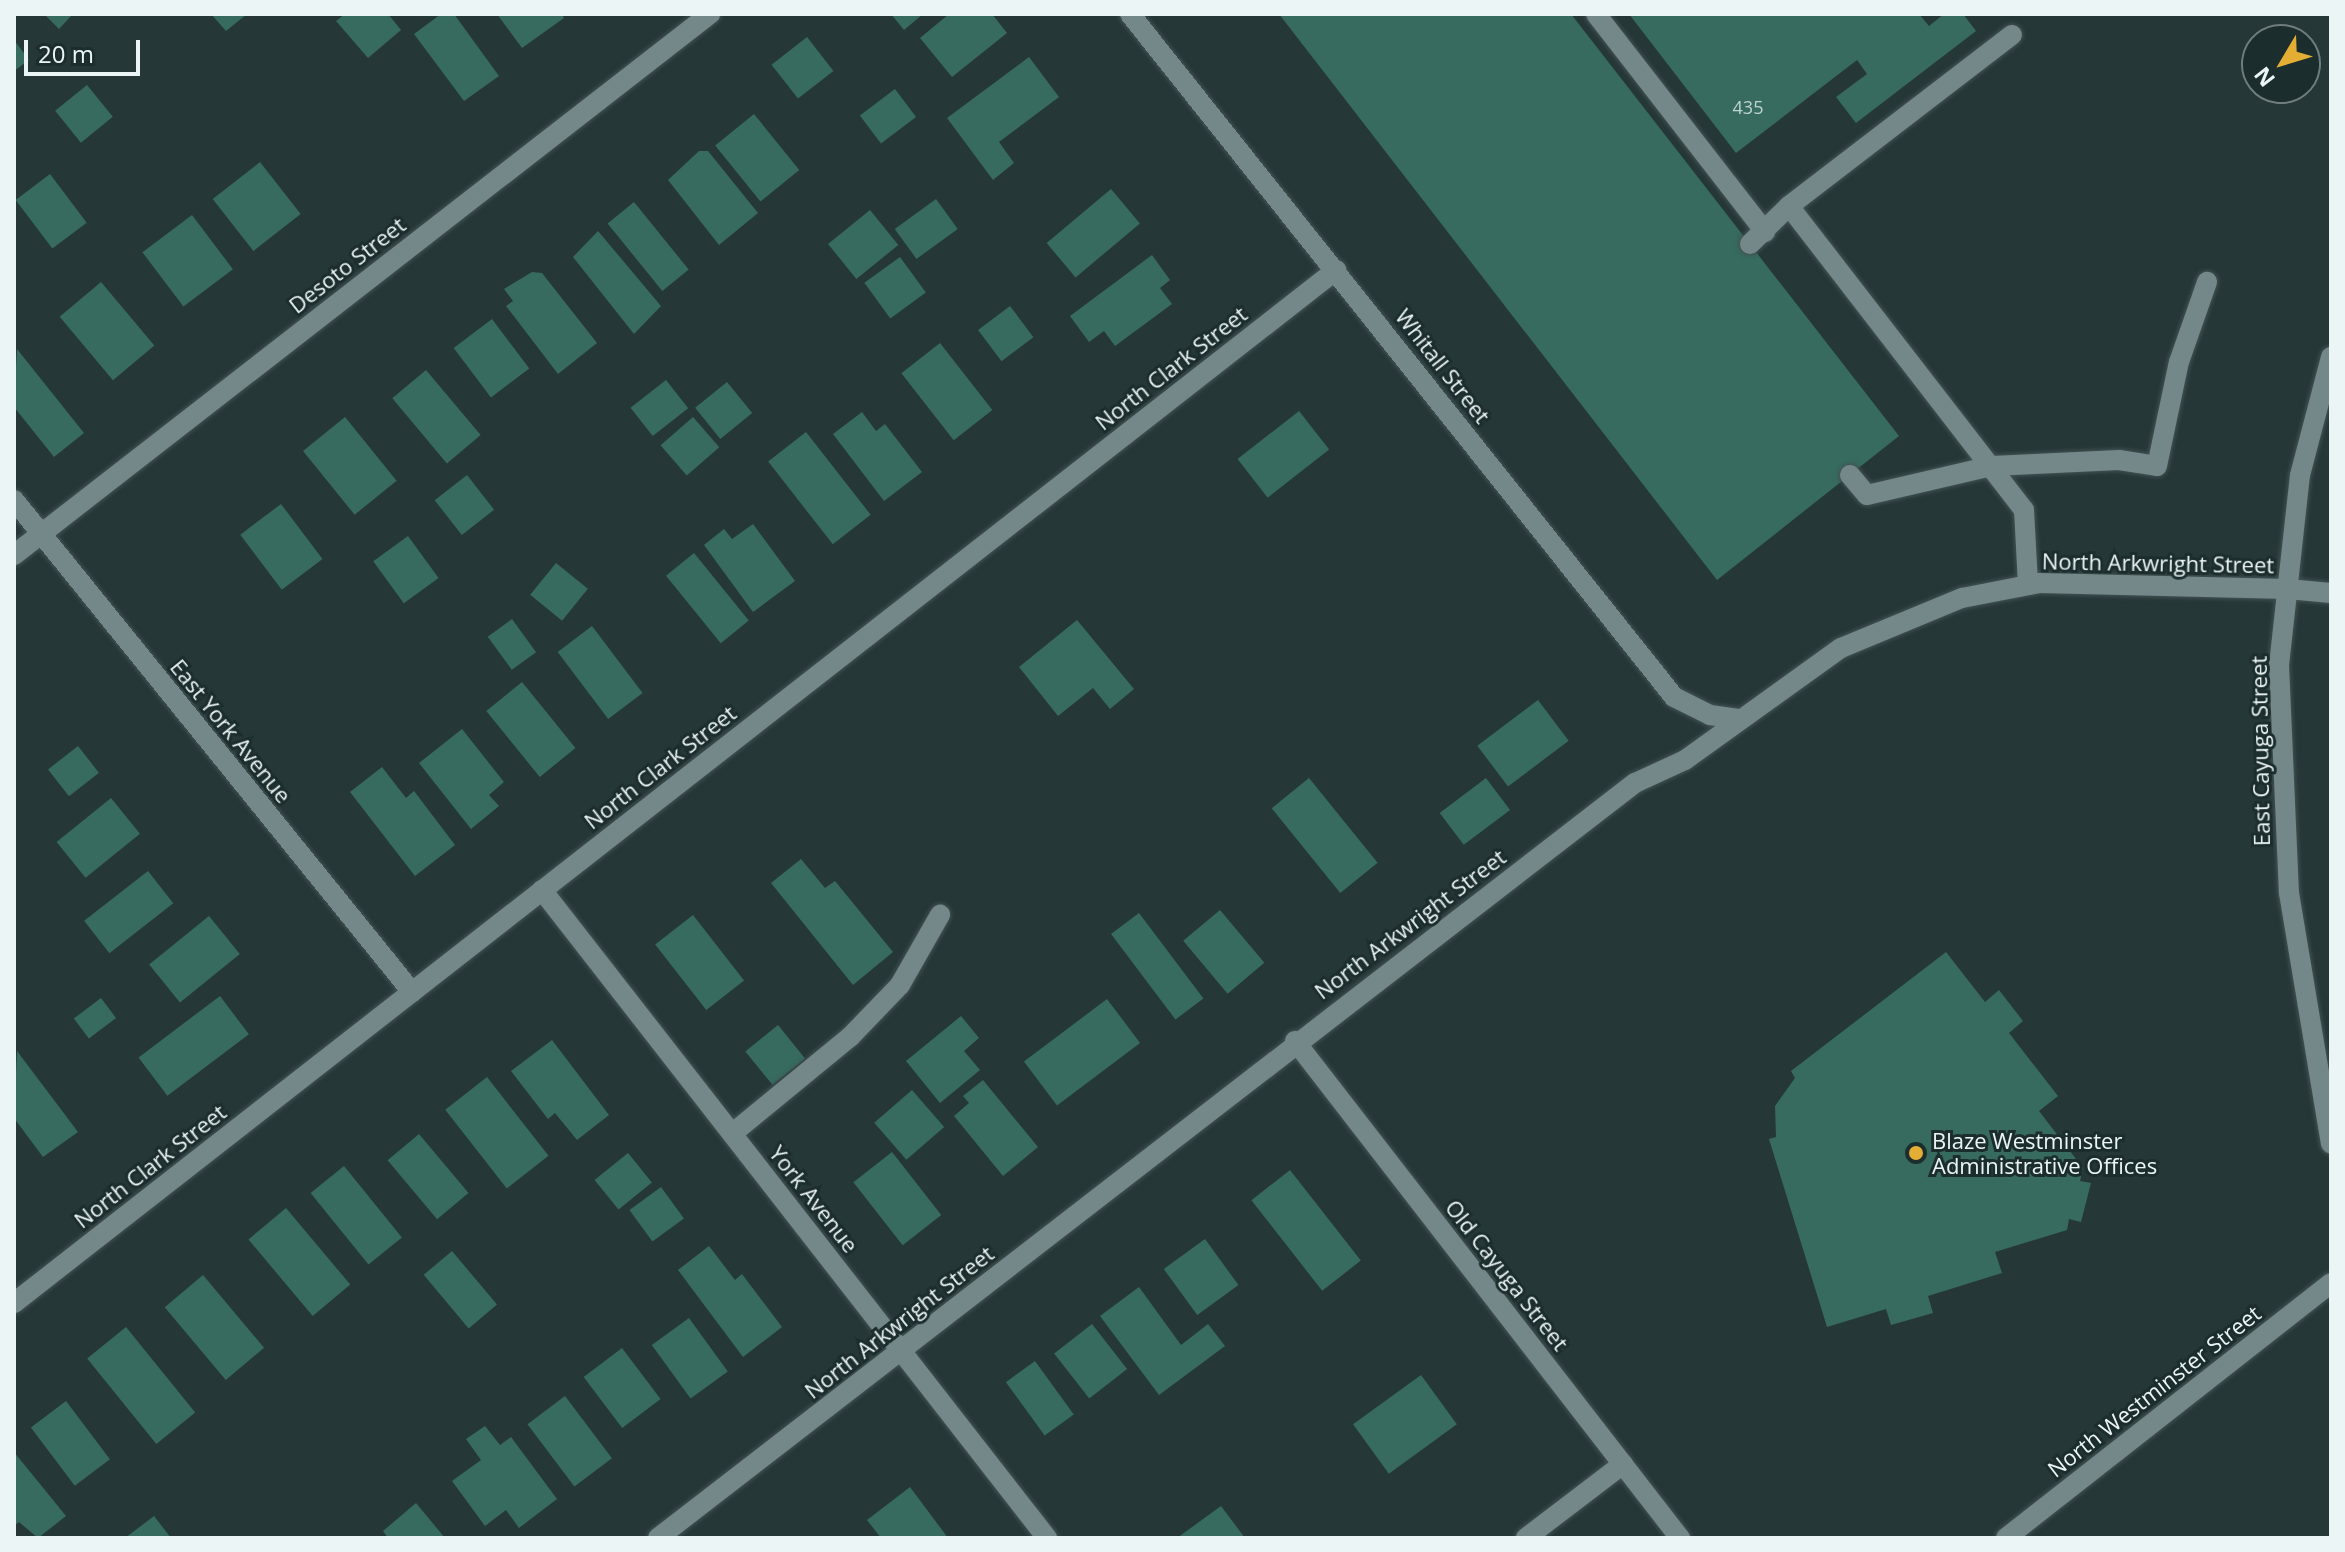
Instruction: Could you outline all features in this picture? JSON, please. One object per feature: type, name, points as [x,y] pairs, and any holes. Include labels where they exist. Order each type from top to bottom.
[{"type":"street","name":"Desoto Street","points":[[14,555],[710,14]]},
{"type":"street","name":"Whitall Street","points":[[1130,14],[1674,697],[1710,715],[1737,719]]},
{"type":"street","points":[[1596,14],[1758,238],[1789,206],[2012,35]]},
{"type":"street","points":[[1789,206],[2024,510],[2028,585]]},
{"type":"street","name":"North Clark Street","points":[[14,1303],[1336,270]]},
{"type":"street","points":[[1850,475],[1867,495],[1992,466],[2119,460],[2157,466],[2179,362],[2207,282]]},
{"type":"street","name":"East Cayuga Street","points":[[2331,357],[2300,475],[2279,665],[2285,851],[2331,1144]]},
{"type":"street","name":"East York Avenue","points":[[14,500],[412,992]]},
{"type":"street","name":"North Arkwright Street","points":[[658,1538],[901,1352],[1295,1041],[1635,783],[1676,766],[1737,719],[1830,655],[1882,629],[1962,598],[2028,585],[2288,589],[2331,593]]},
{"type":"street","name":"York Avenue","points":[[542,890],[1047,1538]]},
{"type":"street","points":[[733,1133],[860,1026],[900,985],[940,915]]},
{"type":"street","name":"Old Cayuga Street","points":[[1295,1041],[1680,1538]]},
{"type":"street","name":"North Westminster Street","points":[[2006,1538],[2331,1283]]},
{"type":"street","points":[[1526,1538],[1623,1464]]},
{"type":"building","points":[[44,14],[73,14],[59,29]]},
{"type":"building","points":[[211,14],[247,14],[226,31]]},
{"type":"building","points":[[345,14],[388,14],[401,30],[368,58],[336,21]]},
{"type":"building","points":[[441,14],[454,14],[499,76],[464,101],[414,34]]},
{"type":"building","points":[[497,14],[562,14],[564,18],[522,48]]},
{"type":"building","points":[[891,14],[923,14],[904,30]]},
{"type":"building","points":[[949,14],[992,14],[1007,33],[952,77],[920,38]]},
{"type":"building","points":[[1279,14],[1571,14],[1899,436],[1717,580]]},
{"type":"building","points":[[1629,14],[1919,14],[1929,26],[1944,14],[1963,14],[1976,31],[1856,123],[1836,97],[1867,74],[1857,60],[1736,153]]},
{"type":"building","points":[[807,37],[833,71],[798,99],[772,65]]},
{"type":"building","points":[[14,40],[29,60],[14,71]]},
{"type":"building","points":[[1029,57],[1059,97],[999,142],[1014,163],[993,180],[947,118]]},
{"type":"building","points":[[87,85],[113,117],[81,143],[55,111]]},
{"type":"building","points":[[895,89],[916,117],[881,143],[860,115]]},
{"type":"building","points":[[754,114],[799,170],[760,201],[715,145]]},
{"type":"building","points":[[699,151],[708,151],[758,213],[719,245],[668,180]]},
{"type":"building","points":[[260,162],[301,214],[253,251],[213,199]]},
{"type":"building","points":[[50,174],[87,223],[52,249],[16,200]]},
{"type":"building","points":[[1111,189],[1140,223],[1076,277],[1047,243]]},
{"type":"building","points":[[936,199],[958,229],[916,259],[895,229]]},
{"type":"building","points":[[634,202],[689,270],[662,291],[608,223]]},
{"type":"building","points":[[870,210],[898,245],[856,279],[828,244]]},
{"type":"building","points":[[192,215],[233,269],[183,307],[142,252]]},
{"type":"building","points":[[598,231],[661,306],[634,334],[573,257]]},
{"type":"building","points":[[1152,255],[1170,280],[1160,288],[1172,304],[1115,346],[1104,331],[1089,342],[1070,316]]},
{"type":"building","points":[[900,257],[926,293],[890,318],[864,283]]},
{"type":"building","points":[[532,272],[542,273],[597,343],[558,374],[506,306],[513,301],[504,289]]},
{"type":"building","points":[[101,282],[154,346],[113,380],[60,317]]},
{"type":"building","points":[[1010,306],[1033,337],[1002,361],[978,330]]},
{"type":"building","points":[[492,319],[529,369],[491,397],[454,348]]},
{"type":"building","points":[[940,343],[992,410],[954,440],[901,373]]},
{"type":"building","points":[[17,349],[84,433],[54,457],[14,407]]},
{"type":"building","points":[[426,370],[481,435],[447,463],[392,398]]},
{"type":"building","points":[[666,380],[688,408],[653,436],[631,408]]},
{"type":"building","points":[[727,382],[752,413],[720,439],[695,408]]},
{"type":"building","points":[[1299,411],[1329,450],[1268,498],[1238,459]]},
{"type":"building","points":[[862,412],[876,431],[885,424],[922,472],[884,501],[833,434]]},
{"type":"building","points":[[345,417],[397,481],[355,515],[303,451]]},
{"type":"building","points":[[693,417],[719,447],[687,475],[661,445]]},
{"type":"building","points":[[806,432],[871,515],[833,544],[768,462]]},
{"type":"building","points":[[467,475],[494,510],[462,535],[435,500]]},
{"type":"building","points":[[281,504],[323,559],[282,590],[240,535]]},
{"type":"building","points":[[753,524],[795,581],[753,612],[704,545],[724,529],[732,539]]},
{"type":"building","points":[[408,536],[439,578],[404,603],[373,561]]},
{"type":"building","points":[[694,553],[749,621],[721,643],[666,576]]},
{"type":"building","points":[[556,563],[588,589],[562,621],[530,595]]},
{"type":"building","points":[[512,619],[536,652],[512,670],[488,637]]},
{"type":"building","points":[[1077,620],[1134,689],[1110,709],[1093,688],[1058,716],[1019,667]]},
{"type":"building","points":[[592,626],[643,693],[608,719],[558,652]]},
{"type":"building","points":[[522,682],[575,748],[540,777],[486,711]]},
{"type":"building","points":[[1538,700],[1569,741],[1508,786],[1477,746]]},
{"type":"building","points":[[462,729],[504,782],[489,795],[499,806],[471,829],[419,763]]},
{"type":"building","points":[[78,746],[99,773],[69,796],[48,769]]},
{"type":"building","points":[[382,767],[406,798],[414,791],[455,845],[415,876],[350,792]]},
{"type":"building","points":[[1309,778],[1378,863],[1340,893],[1272,808]]},
{"type":"building","points":[[1486,778],[1510,810],[1464,845],[1440,813]]},
{"type":"building","points":[[111,798],[140,834],[86,878],[57,842]]},
{"type":"building","points":[[801,859],[825,888],[835,881],[893,952],[853,985],[771,883]]},
{"type":"building","points":[[148,871],[173,903],[109,953],[84,921]]},
{"type":"building","points":[[1220,910],[1264,963],[1228,994],[1183,941]]},
{"type":"building","points":[[1139,913],[1203,998],[1175,1020],[1111,934]]},
{"type":"building","points":[[693,915],[744,980],[706,1010],[655,945]]},
{"type":"building","points":[[209,916],[240,954],[180,1003],[149,964]]},
{"type":"building","points":[[1946,952],[1985,1002],[1999,990],[2023,1021],[2009,1033],[2058,1096],[2039,1111],[2083,1168],[2080,1181],[2091,1183],[2081,1222],[2069,1219],[2067,1230],[1995,1252],[2002,1273],[1928,1296],[1933,1313],[1891,1325],[1886,1309],[1827,1327],[1769,1139],[1776,1137],[1775,1106],[1795,1078],[1791,1071]]},
{"type":"building","points":[[220,996],[249,1034],[167,1096],[139,1057]]},
{"type":"building","points":[[101,998],[116,1018],[89,1038],[74,1018]]},
{"type":"building","points":[[1107,999],[1140,1043],[1057,1106],[1024,1062]]},
{"type":"building","points":[[961,1016],[979,1038],[964,1051],[980,1070],[940,1103],[906,1061]]},
{"type":"building","points":[[778,1025],[805,1058],[772,1085],[745,1051]]},
{"type":"building","points":[[552,1040],[609,1115],[577,1140],[555,1113],[548,1119],[511,1071]]},
{"type":"building","points":[[17,1051],[78,1132],[43,1157],[14,1118]]},
{"type":"building","points":[[487,1077],[549,1156],[507,1188],[445,1110]]},
{"type":"building","points":[[983,1080],[1038,1147],[1003,1176],[954,1116],[969,1103],[963,1096]]},
{"type":"building","points":[[912,1090],[944,1127],[906,1160],[874,1123]]},
{"type":"building","points":[[419,1134],[468,1193],[437,1219],[388,1160]]},
{"type":"building","points":[[892,1152],[941,1215],[903,1245],[853,1182]]},
{"type":"building","points":[[628,1153],[652,1183],[618,1210],[595,1180]]},
{"type":"building","points":[[344,1166],[402,1237],[368,1265],[311,1193]]},
{"type":"building","points":[[1290,1170],[1361,1261],[1322,1291],[1251,1200]]},
{"type":"building","points":[[661,1187],[684,1219],[652,1241],[629,1210]]},
{"type":"building","points":[[286,1208],[350,1285],[313,1316],[248,1239]]},
{"type":"building","points":[[1205,1239],[1239,1285],[1197,1315],[1164,1269]]},
{"type":"building","points":[[709,1246],[735,1280],[742,1274],[782,1327],[743,1357],[678,1270]]},
{"type":"building","points":[[452,1251],[497,1305],[469,1328],[424,1275]]},
{"type":"building","points":[[203,1275],[264,1348],[226,1380],[165,1307]]},
{"type":"building","points":[[1139,1287],[1181,1345],[1208,1324],[1225,1346],[1159,1395],[1100,1316]]},
{"type":"building","points":[[689,1318],[728,1371],[691,1398],[652,1345]]},
{"type":"building","points":[[1092,1324],[1127,1369],[1089,1398],[1054,1354]]},
{"type":"building","points":[[126,1327],[195,1412],[156,1444],[87,1358]]},
{"type":"building","points":[[622,1348],[661,1399],[622,1428],[584,1377]]},
{"type":"building","points":[[1035,1361],[1074,1414],[1045,1436],[1006,1382]]},
{"type":"building","points":[[1421,1375],[1457,1424],[1389,1474],[1353,1424]]},
{"type":"building","points":[[565,1396],[612,1458],[574,1487],[527,1424]]},
{"type":"building","points":[[66,1401],[110,1459],[75,1486],[31,1427]]},
{"type":"building","points":[[485,1426],[500,1445],[511,1437],[557,1499],[519,1528],[506,1510],[485,1526],[452,1481],[481,1460],[466,1439]]},
{"type":"building","points":[[14,1452],[66,1516],[38,1538],[19,1522],[14,1526]]},
{"type":"building","points":[[910,1487],[948,1538],[881,1538],[867,1520]]},
{"type":"building","points":[[416,1503],[445,1538],[388,1538],[383,1531]]},
{"type":"building","points":[[1221,1506],[1245,1538],[1177,1538]]},
{"type":"building","points":[[154,1516],[171,1538],[125,1538]]},
{"type":"place","name":"Blaze Westminster Administrative Offices","points":[[1916,1153]]}]
